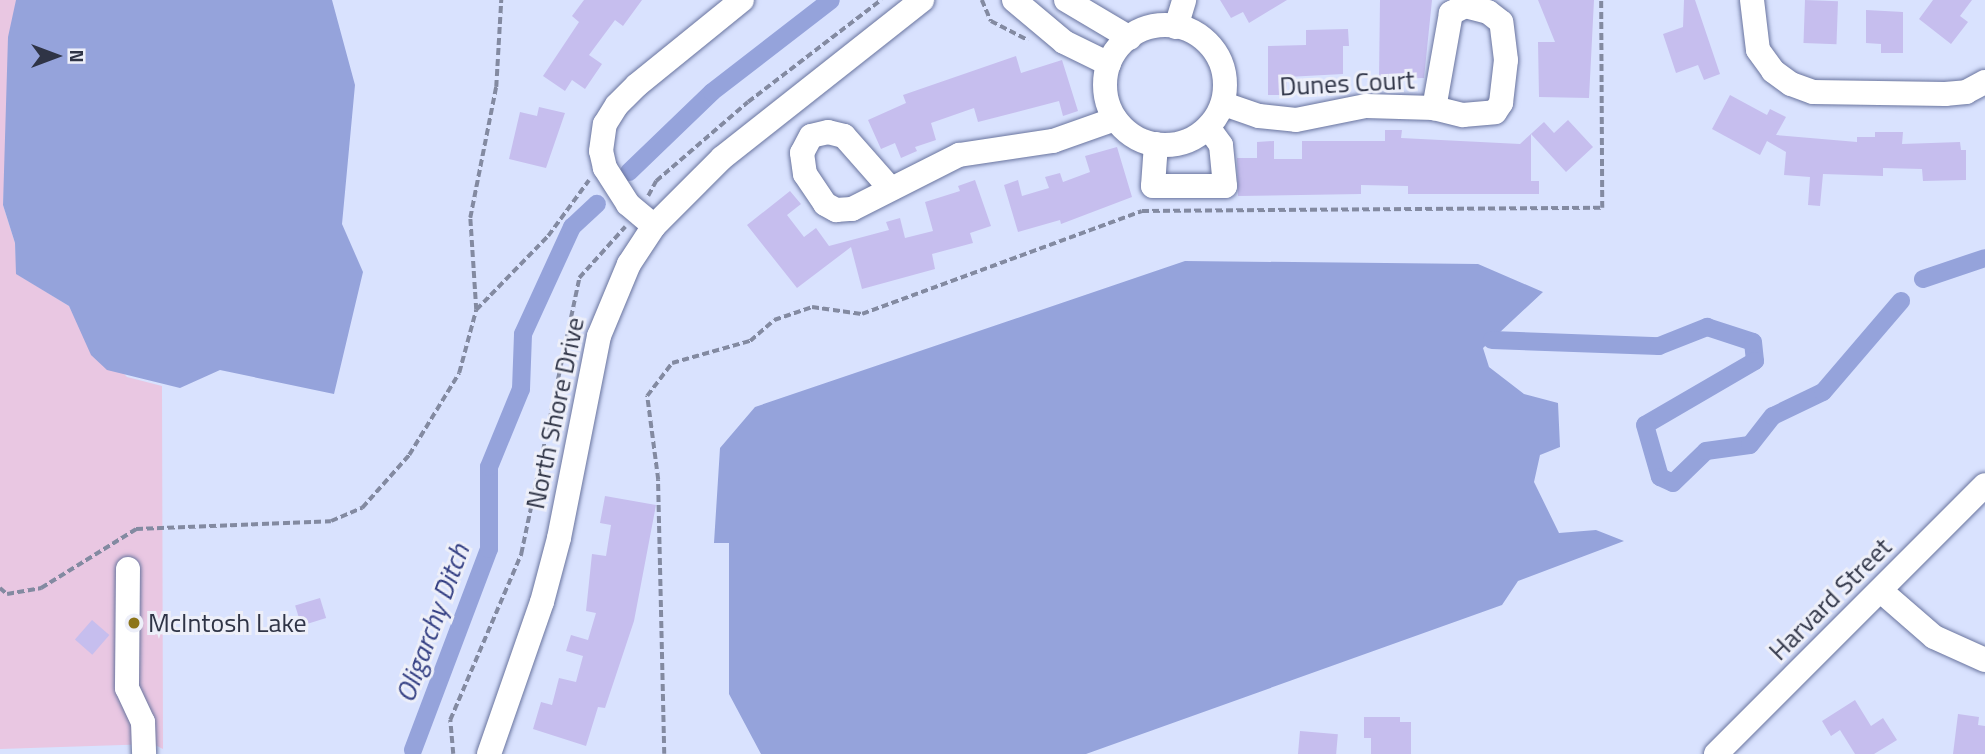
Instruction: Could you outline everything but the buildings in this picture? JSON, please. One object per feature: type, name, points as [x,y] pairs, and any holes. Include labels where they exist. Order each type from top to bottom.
[{"type":"street","points":[[634,221],[605,168],[601,151],[605,124],[617,105],[638,85],[742,0]]},
{"type":"street","name":"North Shore Drive","points":[[489,754],[559,538],[603,324],[629,264],[634,221],[722,158],[922,0]]},
{"type":"street","points":[[1014,0],[1064,42],[1109,64]]},
{"type":"street","points":[[1066,0],[1130,38]]},
{"type":"street","points":[[1176,27],[1184,0]]},
{"type":"street","points":[[1752,0],[1758,50],[1773,71],[1791,84],[1813,92],[1945,94],[1966,92],[1985,82]]},
{"type":"street","name":"Dunes Court","points":[[1224,104],[1259,116],[1296,120],[1366,106],[1434,108],[1483,116],[1501,103],[1506,60],[1501,22],[1488,12],[1465,6],[1451,13],[1434,108]]},
{"type":"street","points":[[1176,27],[1210,42],[1225,73],[1224,104],[1208,127],[1177,144],[1156,144],[1115,119],[1106,95],[1109,64],[1119,44],[1130,38],[1147,30],[1176,27]]},
{"type":"street","points":[[889,187],[959,155],[1053,141],[1115,119]]},
{"type":"street","points":[[1156,144],[1153,186],[1225,186],[1222,145],[1208,127]]},
{"type":"street","name":"Harvard Street","points":[[1716,754],[1985,485]]},
{"type":"street","points":[[128,569],[127,688],[143,722],[144,754]]},
{"type":"street","points":[[1881,591],[1934,637],[1985,660]]},
{"type":"path","points":[[0,588],[7,594],[41,588],[136,529],[331,521],[362,508],[409,455],[458,373],[476,310],[470,218],[495,87],[501,0]]},
{"type":"path","points":[[453,754],[450,719],[521,554],[579,278],[634,221],[656,181],[748,102],[881,0]]},
{"type":"path","points":[[664,754],[658,480],[647,396],[672,363],[750,341],[774,320],[812,307],[862,314],[1142,211],[1602,208],[1601,0]]},
{"type":"path","points":[[476,310],[548,236],[590,178],[597,190]]},
{"type":"shaded area","points":[[0,0],[16,0],[3,205],[15,243],[17,274],[69,306],[79,326],[127,377],[162,386],[163,749],[153,744],[0,749]]},
{"type":"water","points":[[16,0],[332,0],[355,85],[342,224],[363,272],[334,394],[220,370],[180,388],[107,370],[91,355],[69,306],[16,274],[15,243],[3,205],[8,37]]},
{"type":"water","points":[[1185,261],[1478,264],[1543,292],[1483,348],[1489,367],[1524,394],[1558,403],[1560,447],[1540,455],[1534,482],[1559,533],[1596,530],[1624,541],[1518,581],[1502,605],[1086,754],[761,754],[729,694],[729,543],[714,543],[720,448],[755,407]]},
{"type":"waterway","name":"Oligarchy Ditch","points":[[629,172],[712,92],[831,0]]},
{"type":"waterway","name":"Oligarchy Ditch","points":[[413,750],[489,549],[489,467],[521,389],[523,334],[572,227],[597,204]]},
{"type":"waterway","points":[[1923,279],[1985,258]]},
{"type":"waterway","points":[[1492,340],[1659,346],[1707,327],[1753,342],[1755,361],[1645,425],[1660,477],[1673,483],[1706,451],[1750,445],[1773,416],[1823,392],[1901,301]]},
{"type":"place","name":"McIntosh Lake","points":[[134,623]]}]
